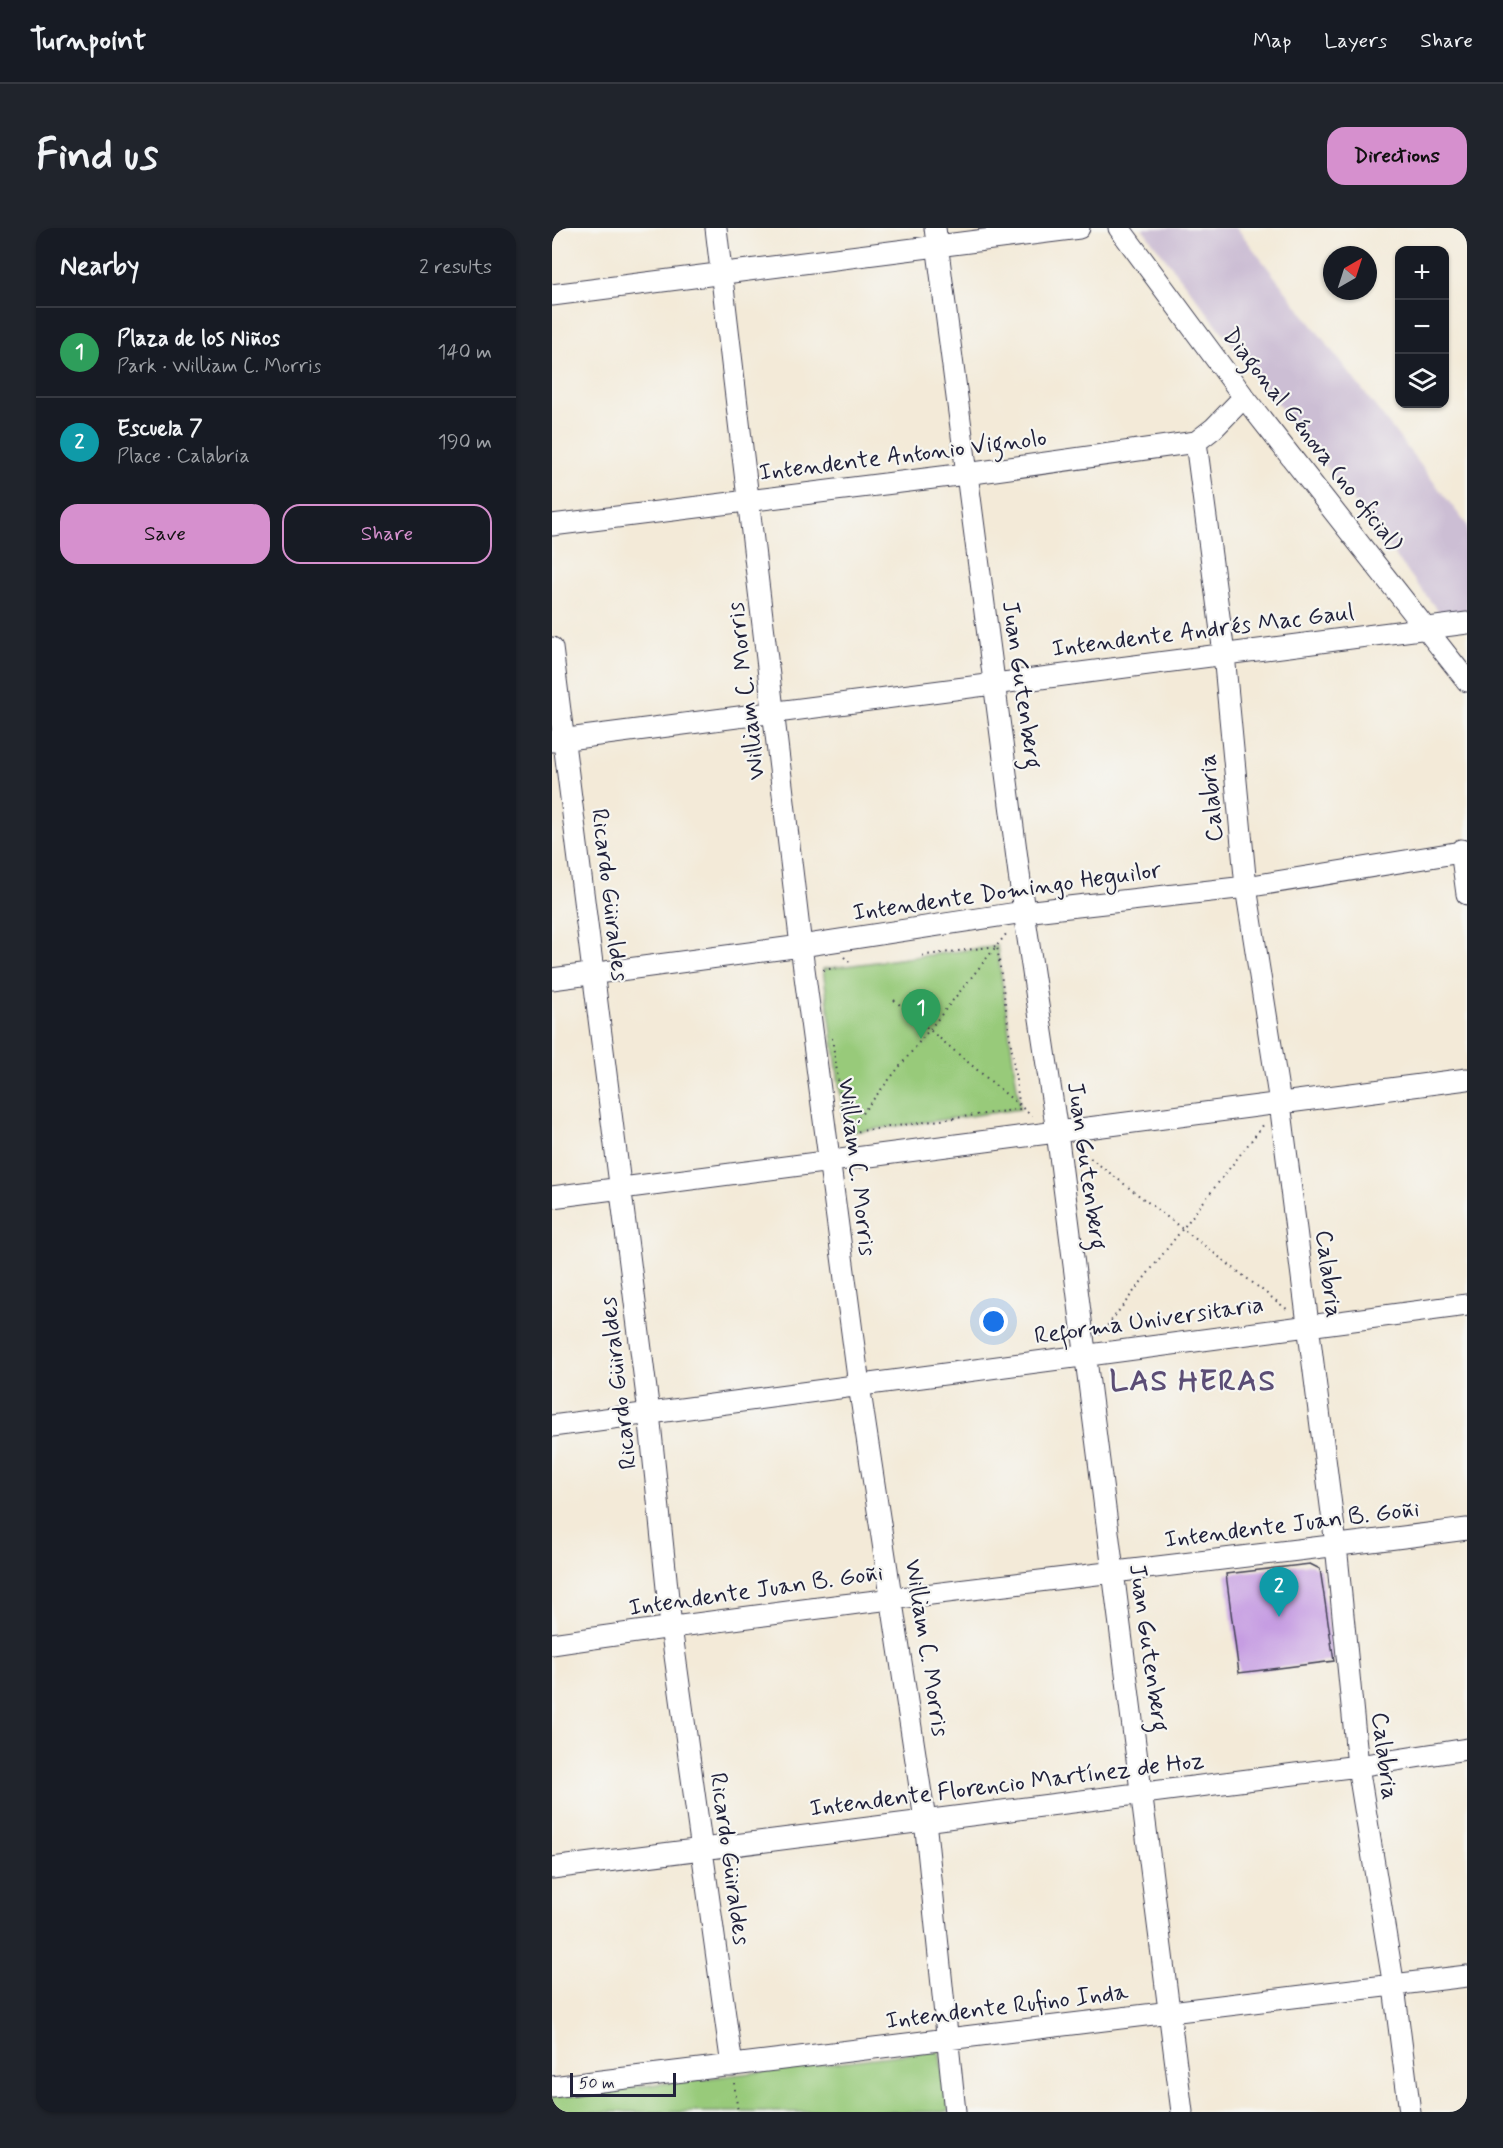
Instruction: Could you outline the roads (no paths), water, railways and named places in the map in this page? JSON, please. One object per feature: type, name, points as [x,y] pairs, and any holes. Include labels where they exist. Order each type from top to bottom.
[{"type":"street","name":"William C. Morris","points":[[716,228],[801,946],[829,1161],[859,1385],[926,1820],[955,2112]]},
{"type":"street","points":[[552,295],[722,273],[936,237],[1079,228]]},
{"type":"street","name":"Diagonal Génova (no oficial)","points":[[1119,228],[1244,397],[1467,681]]},
{"type":"street","name":"Juan Gutenberg","points":[[936,237],[1024,912],[1057,1132],[1182,2112]]},
{"type":"street","points":[[1196,442],[1214,428],[1244,397]]},
{"type":"street","name":"Intendente Antonio Vignolo","points":[[552,525],[966,474],[1196,442]]},
{"type":"street","name":"Calabria","points":[[1196,442],[1224,654],[1246,887],[1280,1103],[1336,1545],[1358,1766],[1394,1987],[1410,2112]]},
{"type":"street","name":"Intendente Andrés Mac Gaul","points":[[558,740],[1467,623]]},
{"type":"street","name":"Ricardo Güiraldes","points":[[552,648],[558,740],[593,974],[649,1413],[671,1627],[732,2066]]},
{"type":"street","points":[[1464,850],[1467,894]]},
{"type":"street","name":"Intendente Domingo Heguilor","points":[[552,979],[801,946],[1024,912],[1246,887],[1464,850]]},
{"type":"street","points":[[552,1197],[1467,1079]]},
{"type":"street","name":"Reforma Universitaria","points":[[552,1425],[1467,1305]]},
{"type":"street","name":"Intendente Juan B. Goñi","points":[[552,1644],[893,1598],[1112,1574],[1467,1528]]},
{"type":"street","name":"Intendente Florencio Martínez de Hoz","points":[[552,1868],[1358,1766],[1467,1749]]},
{"type":"street","name":"Intendente Rufino Inda","points":[[552,2087],[1394,1987],[1467,1976]]},
{"type":"place","name":"Plaza de los Niños","points":[[921,1039]]},
{"type":"place","name":"Escuela 7","points":[[1279,1617]]},
{"type":"district","name":"LAS HERAS","points":[[1193,1381]]}]
